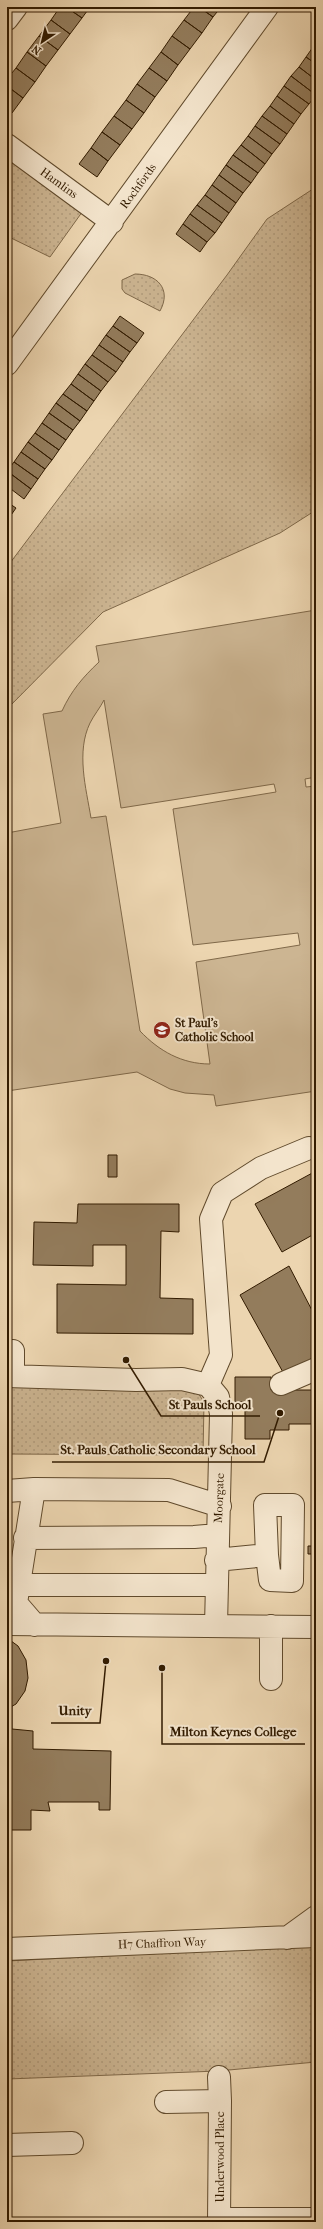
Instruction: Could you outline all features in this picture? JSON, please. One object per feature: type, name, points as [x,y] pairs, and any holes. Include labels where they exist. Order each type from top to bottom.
[{"type":"street","points":[[7,19],[16,7]]},
{"type":"street","name":"Rochfords","points":[[7,364],[112,222],[267,7]]},
{"type":"street","name":"Hamlins","points":[[7,145],[112,222]]},
{"type":"street","points":[[13,1351],[10,1376],[136,1380],[182,1379],[208,1385],[221,1355],[211,1219],[222,1193],[261,1168],[309,1148]]},
{"type":"street","points":[[281,1384],[316,1368]]},
{"type":"street","name":"Moorgate","points":[[208,1385],[218,1397],[221,1414],[220,1506],[216,1560],[216,1626]]},
{"type":"street","points":[[34,1489],[17,1585],[16,1603],[35,1625]]},
{"type":"street","points":[[7,1491],[34,1489],[169,1490],[220,1506]]},
{"type":"street","points":[[25,1538],[194,1537],[218,1535]]},
{"type":"street","points":[[216,1560],[267,1554]]},
{"type":"street","points":[[17,1585],[216,1585]]},
{"type":"street","points":[[7,1624],[316,1627]]},
{"type":"street","points":[[271,1626],[271,1679]]},
{"type":"street","points":[[287,1938],[316,1917]]},
{"type":"street","name":"H7 Chaffron Way","points":[[7,1949],[316,1936]]},
{"type":"street","points":[[219,2077],[220,2101]]},
{"type":"street","name":"Underwood Place","points":[[166,2102],[220,2101],[219,2220],[316,2219]]},
{"type":"street","points":[[7,2145],[72,2143]]},
{"type":"shaded area","points":[[7,151],[85,208],[50,257],[7,236]]},
{"type":"shaded area","points":[[316,187],[316,510],[280,533],[103,612],[7,709],[7,567],[227,275],[267,219]]},
{"type":"shaded area","points":[[135,274],[150,277],[160,284],[164,296],[160,311],[125,293],[122,289],[122,280]]},
{"type":"shaded area","points":[[316,610],[316,777],[305,779],[306,787],[316,786],[316,1091],[216,1106],[214,1095],[185,1093],[170,1089],[137,1072],[7,1091],[7,833],[61,823],[43,714],[62,711],[69,697],[78,685],[99,662],[96,646]],"holes":[[[104,700],[121,808],[274,784],[276,792],[173,809],[193,945],[298,933],[300,945],[196,962],[210,1064],[190,1062],[172,1055],[155,1045],[140,1031],[106,816],[91,818],[83,770],[86,734],[90,723]]]},
{"type":"shaded area","points":[[7,1386],[196,1390],[204,1402],[203,1455],[7,1454]]},
{"type":"shaded area","points":[[316,1941],[316,2062],[218,2071],[7,2079],[7,1961],[227,1950]]},
{"type":"building","points":[[60,7],[66,7],[82,18],[70,34],[51,20]]},
{"type":"building","points":[[66,7],[90,7],[82,18]]},
{"type":"building","points":[[194,7],[199,7],[213,17],[202,33],[184,20]]},
{"type":"building","points":[[199,7],[221,7],[213,17]]},
{"type":"building","points":[[51,20],[70,34],[58,50],[39,36]]},
{"type":"building","points":[[184,20],[202,33],[190,49],[172,36]]},
{"type":"building","points":[[39,36],[58,50],[46,66],[27,52]]},
{"type":"building","points":[[172,36],[190,49],[178,65],[161,52]]},
{"type":"building","points":[[313,47],[316,49],[316,64],[306,57]]},
{"type":"building","points":[[27,52],[46,66],[35,82],[16,68]]},
{"type":"building","points":[[161,52],[178,65],[167,81],[149,68]]},
{"type":"building","points":[[306,57],[316,64],[316,80],[299,67]]},
{"type":"building","points":[[299,67],[316,80],[316,95],[291,76]]},
{"type":"building","points":[[16,68],[35,82],[23,98],[7,86],[7,79]]},
{"type":"building","points":[[149,68],[167,81],[155,97],[137,84]]},
{"type":"building","points":[[291,76],[316,95],[309,104],[284,86]]},
{"type":"building","points":[[137,84],[155,97],[144,113],[126,100]]},
{"type":"building","points":[[7,86],[23,98],[12,113],[7,110]]},
{"type":"building","points":[[284,86],[309,104],[301,114],[277,96]]},
{"type":"building","points":[[277,96],[301,114],[294,124],[270,106]]},
{"type":"building","points":[[126,100],[144,113],[132,129],[114,116]]},
{"type":"building","points":[[270,106],[294,124],[287,134],[262,116]]},
{"type":"building","points":[[114,116],[132,129],[120,145],[102,132]]},
{"type":"building","points":[[262,116],[287,134],[280,144],[255,126]]},
{"type":"building","points":[[255,126],[280,144],[272,154],[248,136]]},
{"type":"building","points":[[102,132],[120,145],[108,161],[91,148]]},
{"type":"building","points":[[248,136],[272,154],[265,164],[241,145]]},
{"type":"building","points":[[241,145],[265,164],[258,173],[233,155]]},
{"type":"building","points":[[91,148],[108,161],[97,177],[79,164]]},
{"type":"building","points":[[233,155],[258,173],[251,183],[226,165]]},
{"type":"building","points":[[226,165],[251,183],[243,193],[219,175]]},
{"type":"building","points":[[219,175],[243,193],[236,203],[212,185]]},
{"type":"building","points":[[212,185],[236,203],[229,213],[205,195]]},
{"type":"building","points":[[205,195],[229,213],[222,223],[197,205]]},
{"type":"building","points":[[197,205],[222,223],[215,233],[190,214]]},
{"type":"building","points":[[190,214],[215,233],[207,242],[183,224]]},
{"type":"building","points":[[183,224],[207,242],[200,252],[176,234]]},
{"type":"building","points":[[120,316],[144,333],[137,343],[113,326]]},
{"type":"building","points":[[113,326],[137,343],[130,352],[106,335]]},
{"type":"building","points":[[106,335],[130,352],[123,362],[99,345]]},
{"type":"building","points":[[99,345],[123,362],[116,372],[92,355]]},
{"type":"building","points":[[92,355],[116,372],[108,382],[85,364]]},
{"type":"building","points":[[85,364],[108,382],[101,391],[78,374]]},
{"type":"building","points":[[78,374],[101,391],[94,401],[71,384]]},
{"type":"building","points":[[71,384],[94,401],[87,411],[63,394]]},
{"type":"building","points":[[63,394],[87,411],[80,421],[56,403]]},
{"type":"building","points":[[56,403],[80,421],[73,430],[49,413]]},
{"type":"building","points":[[49,413],[73,430],[66,440],[42,423]]},
{"type":"building","points":[[42,423],[66,440],[59,450],[35,433]]},
{"type":"building","points":[[35,433],[59,450],[52,460],[28,442]]},
{"type":"building","points":[[28,442],[52,460],[45,469],[21,452]]},
{"type":"building","points":[[21,452],[45,469],[38,479],[14,462]]},
{"type":"building","points":[[14,462],[38,479],[31,489],[7,471]]},
{"type":"building","points":[[7,471],[31,489],[24,499],[7,486]]},
{"type":"building","points":[[7,502],[16,508],[9,518],[7,517]]},
{"type":"building","points":[[108,1155],[117,1155],[117,1177],[108,1177]]},
{"type":"building","points":[[316,1171],[316,1233],[282,1252],[255,1204]]},
{"type":"building","points":[[78,1204],[179,1204],[179,1232],[161,1231],[160,1298],[193,1299],[193,1334],[57,1333],[57,1284],[126,1285],[126,1245],[93,1245],[93,1266],[33,1265],[34,1222],[77,1223]]},
{"type":"building","points":[[289,1266],[316,1318],[316,1357],[284,1374],[240,1295]]},
{"type":"building","points":[[235,1377],[271,1377],[271,1390],[316,1390],[316,1424],[289,1424],[289,1430],[270,1430],[270,1439],[245,1439],[245,1402],[235,1402]]},
{"type":"building","points":[[314,1520],[316,1520],[316,1576],[313,1576],[313,1554],[308,1554],[308,1546],[314,1546]]},
{"type":"building","points":[[7,1638],[18,1646],[26,1660],[28,1678],[25,1691],[16,1704],[7,1709]]},
{"type":"building","points":[[12,1706],[12,1729],[33,1731],[33,1749],[111,1751],[110,1810],[99,1810],[99,1802],[48,1802],[50,1811],[31,1810],[31,1830],[7,1830],[7,1709]]},
{"type":"place","name":"St Paul's Catholic School","points":[[162,1030]]},
{"type":"place","name":"St Pauls School","points":[[126,1360]]},
{"type":"place","name":"St. Pauls Catholic Secondary School","points":[[280,1413]]},
{"type":"place","name":"Unity","points":[[106,1661]]},
{"type":"place","name":"Milton Keynes College","points":[[162,1668]]}]
